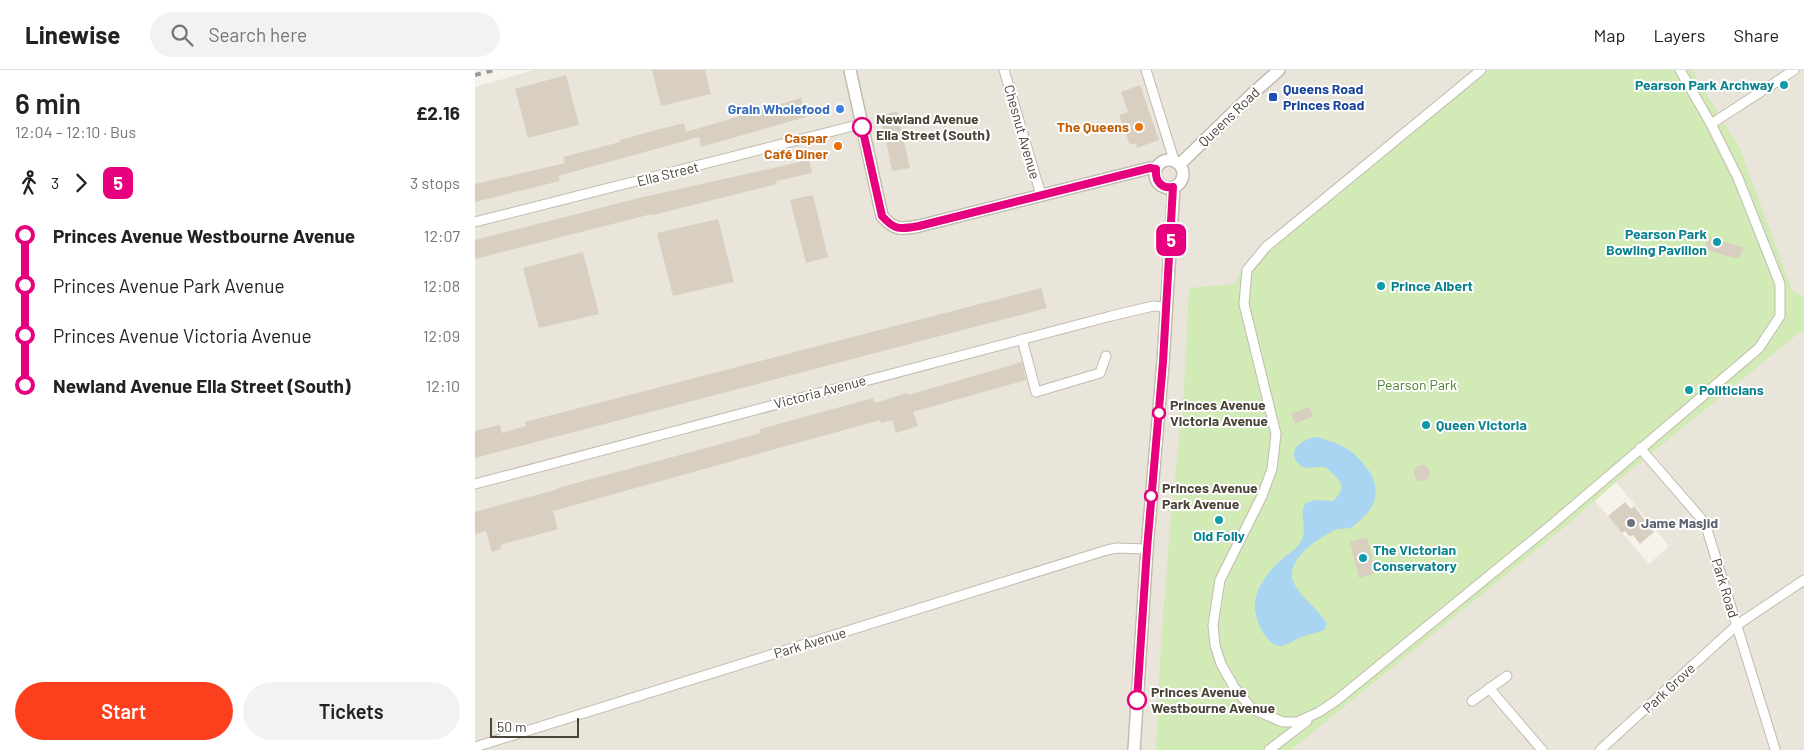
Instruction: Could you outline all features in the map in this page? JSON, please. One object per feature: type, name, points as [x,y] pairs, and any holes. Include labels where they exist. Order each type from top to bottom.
[{"type":"street","points":[[850,70],[882,216],[889,224],[899,229],[919,226],[1150,168],[1156,169]]},
{"type":"street","name":"Chesnut Avenue","points":[[1004,70],[1041,195]]},
{"type":"street","points":[[1146,70],[1183,175],[1180,182],[1173,187],[1161,185],[1155,176],[1156,169],[1164,160],[1177,162]]},
{"type":"street","name":"Queens Road","points":[[1177,162],[1279,70]]},
{"type":"street","points":[[1319,712],[1297,722],[1283,722],[1252,709],[1234,687],[1221,664],[1215,645],[1213,625],[1220,580],[1262,496],[1272,469],[1276,434],[1244,304],[1247,270],[1266,247],[1481,70]]},
{"type":"street","points":[[1269,750],[1337,700],[1550,526],[1759,348],[1780,316],[1780,284],[1738,178],[1711,124],[1680,70]]},
{"type":"street","points":[[1711,124],[1794,70]]},
{"type":"street","name":"Ella Street","points":[[475,222],[861,124]]},
{"type":"street","points":[[1134,750],[1173,187]]},
{"type":"street","name":"Victoria Avenue","points":[[475,484],[1022,339],[1153,306],[1166,307]]},
{"type":"street","points":[[1022,339],[1036,392],[1100,373],[1106,356]]},
{"type":"street","name":"Park Road","points":[[1640,448],[1705,523],[1775,749]]},
{"type":"street","name":"Park Avenue","points":[[475,747],[1107,550],[1117,548],[1147,549]]},
{"type":"street","name":"Park Grove","points":[[1600,750],[1737,625],[1804,580]]},
{"type":"street","points":[[1472,701],[1507,676]]},
{"type":"street","points":[[1489,688],[1542,750]]},
{"type":"shaded area","points":[[534,70],[1804,70],[1804,750],[475,750],[475,87]],"holes":[[[1616,482],[1669,546],[1649,564],[1595,501]]]},
{"type":"green space","name":"Pearson Park","points":[[1479,70],[1692,70],[1740,149],[1793,292],[1804,296],[1804,329],[1291,750],[1157,750],[1161,644],[1184,390],[1189,288],[1235,284],[1242,268]]},
{"type":"water","points":[[1316,437],[1340,445],[1358,457],[1373,478],[1376,491],[1375,498],[1365,516],[1354,526],[1337,529],[1315,542],[1303,552],[1294,565],[1292,579],[1300,592],[1327,624],[1324,630],[1281,646],[1275,645],[1265,636],[1258,622],[1255,609],[1258,591],[1272,569],[1300,543],[1304,532],[1303,512],[1306,503],[1316,500],[1333,501],[1341,490],[1339,480],[1327,469],[1322,467],[1305,468],[1296,460],[1294,451],[1297,447],[1305,440]]},
{"type":"building","points":[[652,70],[705,70],[711,94],[661,106]]},
{"type":"building","points":[[566,75],[579,125],[528,138],[515,89]]},
{"type":"building","name":"The Queens","points":[[1140,85],[1159,140],[1137,148],[1136,143],[1130,145],[1119,115],[1128,112],[1121,92]]},
{"type":"building","points":[[801,98],[806,117],[701,147],[699,137],[558,176],[560,181],[475,202],[475,184],[565,163],[563,157],[656,130],[684,123],[686,132]]},
{"type":"building","points":[[897,111],[910,168],[892,171],[879,116]]},
{"type":"building","points":[[809,160],[812,173],[776,181],[777,184],[475,259],[475,240],[639,198]]},
{"type":"building","points":[[813,195],[828,257],[806,263],[790,200]]},
{"type":"building","points":[[718,219],[734,282],[673,296],[657,233]]},
{"type":"building","name":"Pearson Park Bowling Pavilion","points":[[1709,237],[1744,248],[1738,259],[1704,249]]},
{"type":"building","points":[[583,252],[599,314],[539,328],[523,268]]},
{"type":"building","points":[[1041,288],[1047,308],[475,458],[475,431],[500,425],[502,433],[526,426],[525,422]]},
{"type":"building","points":[[1022,362],[1026,380],[913,412],[918,426],[896,433],[892,420],[881,423],[880,420],[553,511],[558,529],[500,545],[501,549],[492,552],[486,531],[475,534],[475,512],[761,433],[760,429],[862,401],[873,398],[875,403],[907,393],[908,395]]},
{"type":"building","points":[[1309,407],[1313,416],[1295,424],[1291,414]]},
{"type":"building","points":[[1422,465],[1428,467],[1430,473],[1428,479],[1422,481],[1416,479],[1414,473],[1416,467]]},
{"type":"building","name":"Jame Masjid","points":[[1625,502],[1631,509],[1634,506],[1654,532],[1640,544],[1633,535],[1630,537],[1625,531],[1622,533],[1608,516]]},
{"type":"building","name":"The Victorian Conservatory","points":[[1367,537],[1376,573],[1359,578],[1350,542]]},
{"type":"railway","points":[[475,75],[495,70]]},
{"type":"bus line","name":"5","points":[[862,127],[882,216],[889,224],[899,229],[919,226],[1150,168],[1156,169],[1155,176],[1161,185],[1169,188],[1173,187],[1163,362],[1147,549],[1137,700]]},
{"type":"place","name":"Pearson Park Archway","points":[[1784,85]]},
{"type":"place","name":"Queens Road Princes Road","points":[[1273,97]]},
{"type":"place","name":"Grain Wholefood","points":[[840,109]]},
{"type":"place","name":"Newland Avenue Ella Street (South)","points":[[862,127]]},
{"type":"place","name":"The Queens","points":[[1139,127]]},
{"type":"place","name":"Caspar Café Diner","points":[[838,146]]},
{"type":"place","name":"Pearson Park Bowling Pavilion","points":[[1717,242]]},
{"type":"place","name":"Prince Albert","points":[[1381,286]]},
{"type":"place","name":"Politicians","points":[[1689,390]]},
{"type":"place","name":"Princes Avenue Victoria Avenue","points":[[1159,413]]},
{"type":"place","name":"Queen Victoria","points":[[1426,425]]},
{"type":"place","name":"Princes Avenue Park Avenue","points":[[1151,496]]},
{"type":"place","name":"Old Folly","points":[[1219,520]]},
{"type":"place","name":"Jame Masjid","points":[[1631,523]]},
{"type":"place","name":"The Victorian Conservatory","points":[[1363,558]]},
{"type":"place","name":"Princes Avenue Westbourne Avenue","points":[[1137,700]]}]
